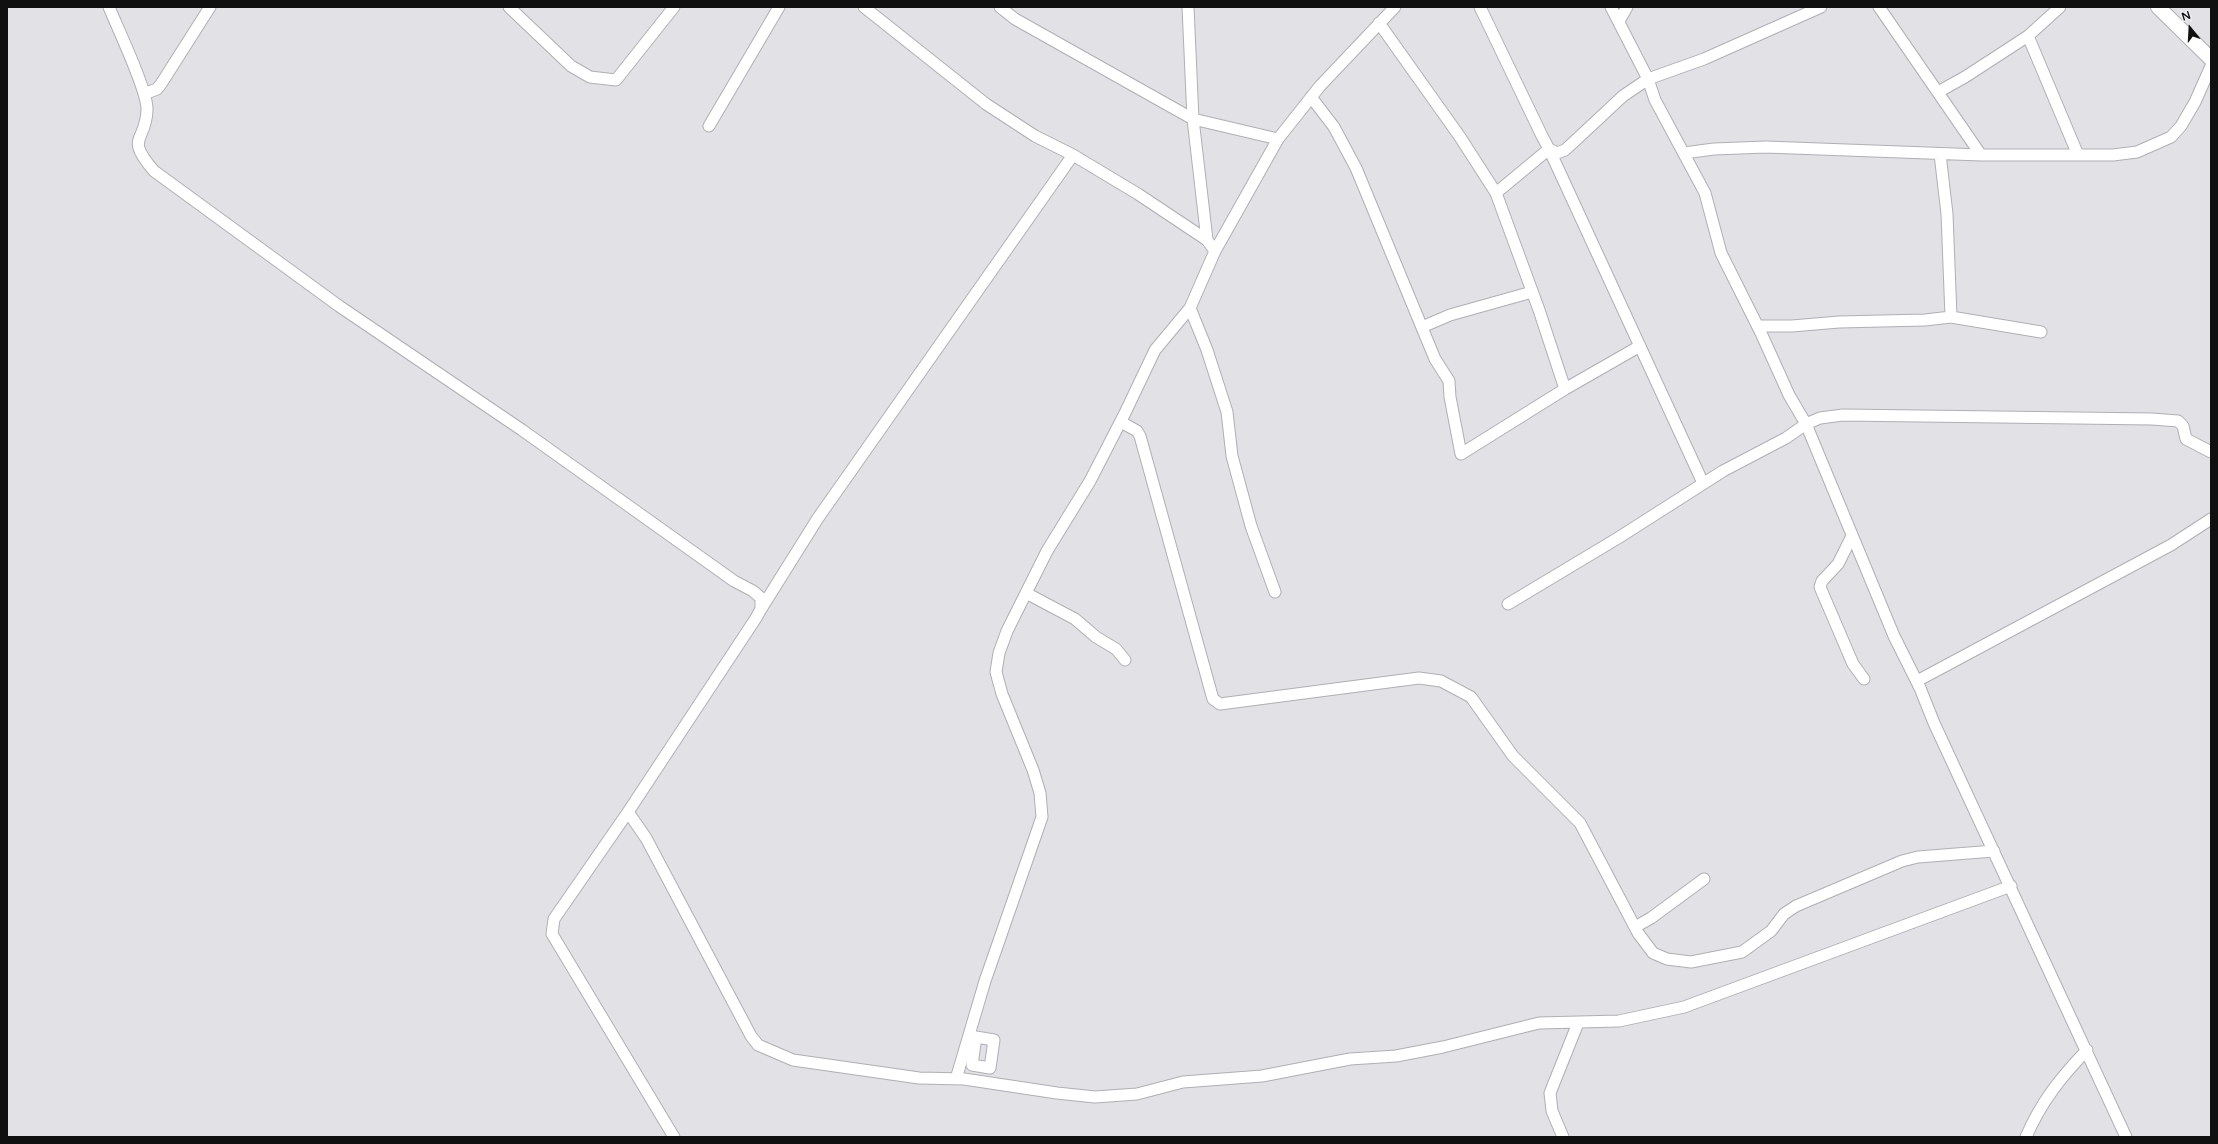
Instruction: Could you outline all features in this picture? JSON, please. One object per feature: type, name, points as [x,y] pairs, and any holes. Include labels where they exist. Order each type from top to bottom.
[{"type":"street","points":[[109,7],[144,94],[147,110],[138,136],[138,144],[140,153],[154,171],[338,306],[522,430],[734,581],[753,591],[761,598],[761,609]]},
{"type":"street","points":[[144,94],[157,89],[161,84],[210,7]]},
{"type":"street","points":[[509,7],[571,66],[590,78],[616,80],[674,7]]},
{"type":"street","points":[[709,126],[779,7]]},
{"type":"street","points":[[864,7],[986,104],[1035,136],[1073,155],[1138,194],[1207,240],[1215,251]]},
{"type":"street","points":[[1000,7],[1015,19],[1193,119],[1278,140]]},
{"type":"street","points":[[1188,7],[1193,119],[1207,240]]},
{"type":"street","points":[[956,1079],[985,981],[1042,817],[1040,793],[1033,770],[1002,694],[996,672],[999,653],[1007,631],[1047,551],[1090,481],[1121,422],[1154,350],[1190,308],[1215,251],[1278,140],[1311,97],[1395,7]]},
{"type":"street","points":[[1480,7],[1549,149],[1703,483]]},
{"type":"street","points":[[1611,7],[1648,79],[1655,100],[1705,193],[1721,253],[1758,326],[1789,395],[1806,424],[1894,636],[1917,681],[1994,851],[2088,1050],[2126,1137]]},
{"type":"street","points":[[1619,21],[1627,7]]},
{"type":"street","points":[[1549,149],[1558,153],[1564,150],[1623,96],[1648,79],[1704,59],[1821,7]]},
{"type":"street","points":[[1879,7],[1981,155]]},
{"type":"street","points":[[1938,92],[1965,77],[2028,36],[2060,7]]},
{"type":"street","points":[[2158,7],[2211,59]]},
{"type":"street","points":[[1379,23],[1460,137],[1496,193],[1565,389]]},
{"type":"street","points":[[2028,36],[2078,155]]},
{"type":"street","points":[[1684,153],[1714,149],[1766,147],[1981,155],[2113,155],[2137,152],[2171,138],[2181,126],[2195,102],[2211,66]]},
{"type":"street","points":[[1311,97],[1334,127],[1356,168],[1435,359],[1449,382],[1450,397],[1461,454],[1565,389],[1640,346]]},
{"type":"street","points":[[1496,193],[1549,149]]},
{"type":"street","points":[[1940,154],[1947,214],[1951,317]]},
{"type":"street","points":[[674,1137],[551,930],[554,919],[628,812],[761,609],[818,518],[1073,155]]},
{"type":"street","points":[[1422,327],[1450,315],[1532,292]]},
{"type":"street","points":[[1190,308],[1207,350],[1227,412],[1232,456],[1251,526],[1275,592]]},
{"type":"street","points":[[1758,326],[1925,320],[1951,317],[2041,332]]},
{"type":"street","points":[[1508,604],[1618,538],[1703,483],[1806,424],[1820,418],[1843,414],[2152,418],[2178,421],[2183,426],[2186,439],[2211,452]]},
{"type":"street","points":[[1121,422],[1137,431],[1140,436],[1211,692],[1217,703],[1220,704],[1419,678],[1441,681],[1458,689],[1470,697],[1529,774],[1580,823],[1635,927],[1653,953],[1667,959],[1691,962],[1742,952],[1771,931],[1784,914],[1796,906],[1902,861],[1918,857],[1994,851]]},
{"type":"street","points":[[1917,681],[2171,545],[2211,520]]},
{"type":"street","points":[[1852,536],[1838,564],[1822,581],[1820,587],[1853,664],[1864,679]]},
{"type":"street","points":[[1026,593],[1075,619],[1096,637],[1116,649],[1126,660]]},
{"type":"street","points":[[628,812],[646,838],[751,1036],[758,1045],[793,1060],[919,1078],[956,1079],[1016,1089],[1095,1097],[1137,1094],[1184,1082],[1262,1076],[1350,1059],[1396,1056],[1443,1047],[1539,1023],[1619,1021],[1684,1006],[2011,886]]},
{"type":"street","points":[[1635,927],[1651,918],[1704,879]]},
{"type":"street","points":[[1563,1137],[1552,1111],[1550,1093],[1578,1023]]},
{"type":"street","points":[[2026,1137],[2040,1107],[2065,1074],[2088,1050]]}]
